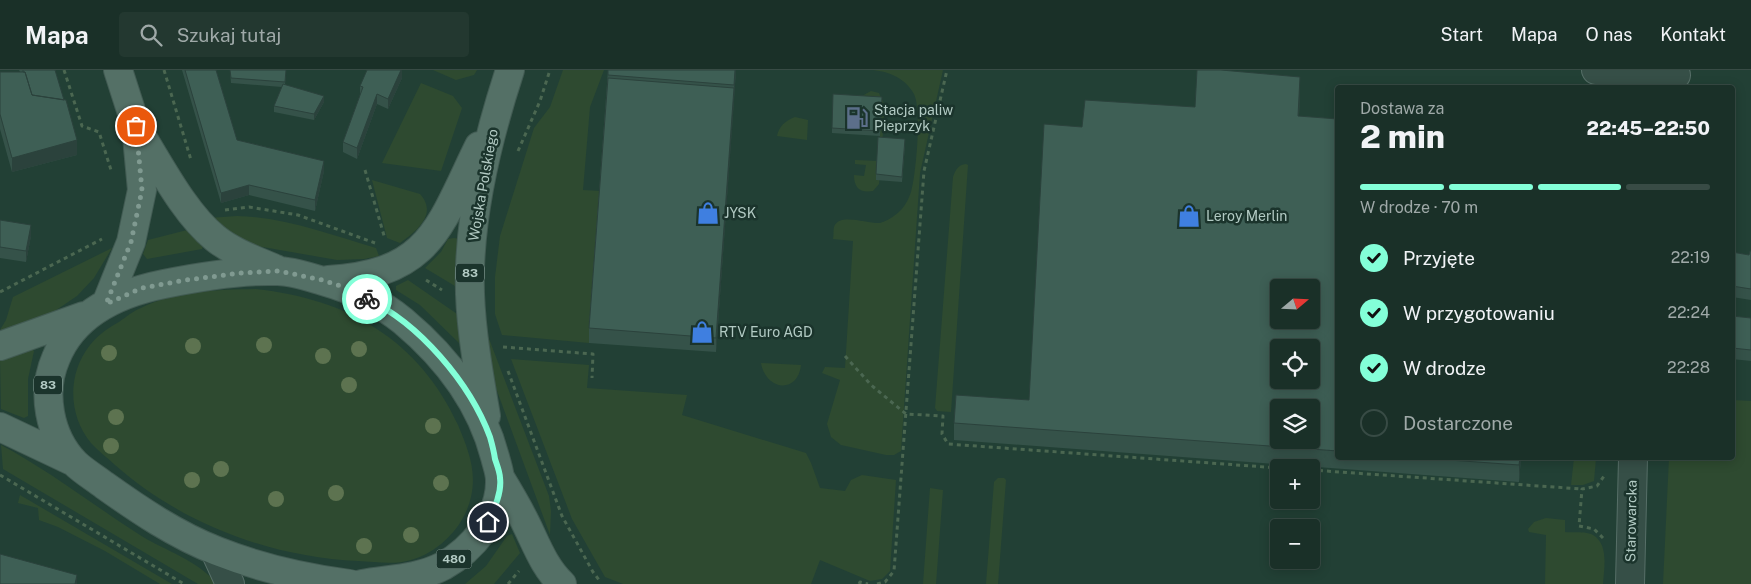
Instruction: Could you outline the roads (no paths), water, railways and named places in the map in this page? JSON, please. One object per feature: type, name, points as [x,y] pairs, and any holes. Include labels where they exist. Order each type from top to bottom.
[{"type":"main road","points":[[0,346],[98,309],[131,242],[142,190],[136,126],[118,70]]},
{"type":"main road","name":"Wojska Polskiego","points":[[490,437],[476,346],[470,270],[475,212],[496,111],[510,70]]},
{"type":"main road","name":"Wojska Polskiego","points":[[322,280],[363,277],[376,274],[404,261],[428,243],[437,230],[496,111]]},
{"type":"main road","points":[[136,126],[182,201],[214,237],[235,251],[279,271]]},
{"type":"main road","name":"83","points":[[322,280],[279,271],[241,273],[142,288],[98,309],[75,326],[60,346],[53,364],[48,384],[48,403],[52,422],[60,441],[75,463],[147,515],[215,551],[268,568],[333,583]]},
{"type":"main road","name":"480","points":[[322,280],[338,285],[377,304],[401,320],[449,367],[469,397],[490,437],[500,479],[498,495],[488,522],[472,544],[456,558],[419,576],[362,584]]},
{"type":"main road","points":[[0,427],[75,463]]},
{"type":"main road","points":[[500,479],[523,518],[546,565],[562,584]]},
{"type":"street","points":[[1596,70],[1676,78]]},
{"type":"street","name":"Starowarcka","points":[[1630,584],[1633,460]]},
{"type":"street","points":[[215,551],[230,584]]},
{"type":"place","name":"Stacja paliw Pieprzyk","points":[[857,118]]},
{"type":"place","name":"JYSK","points":[[708,213]]},
{"type":"place","name":"Leroy Merlin","points":[[1189,216]]},
{"type":"place","name":"RTV Euro AGD","points":[[702,332]]}]
